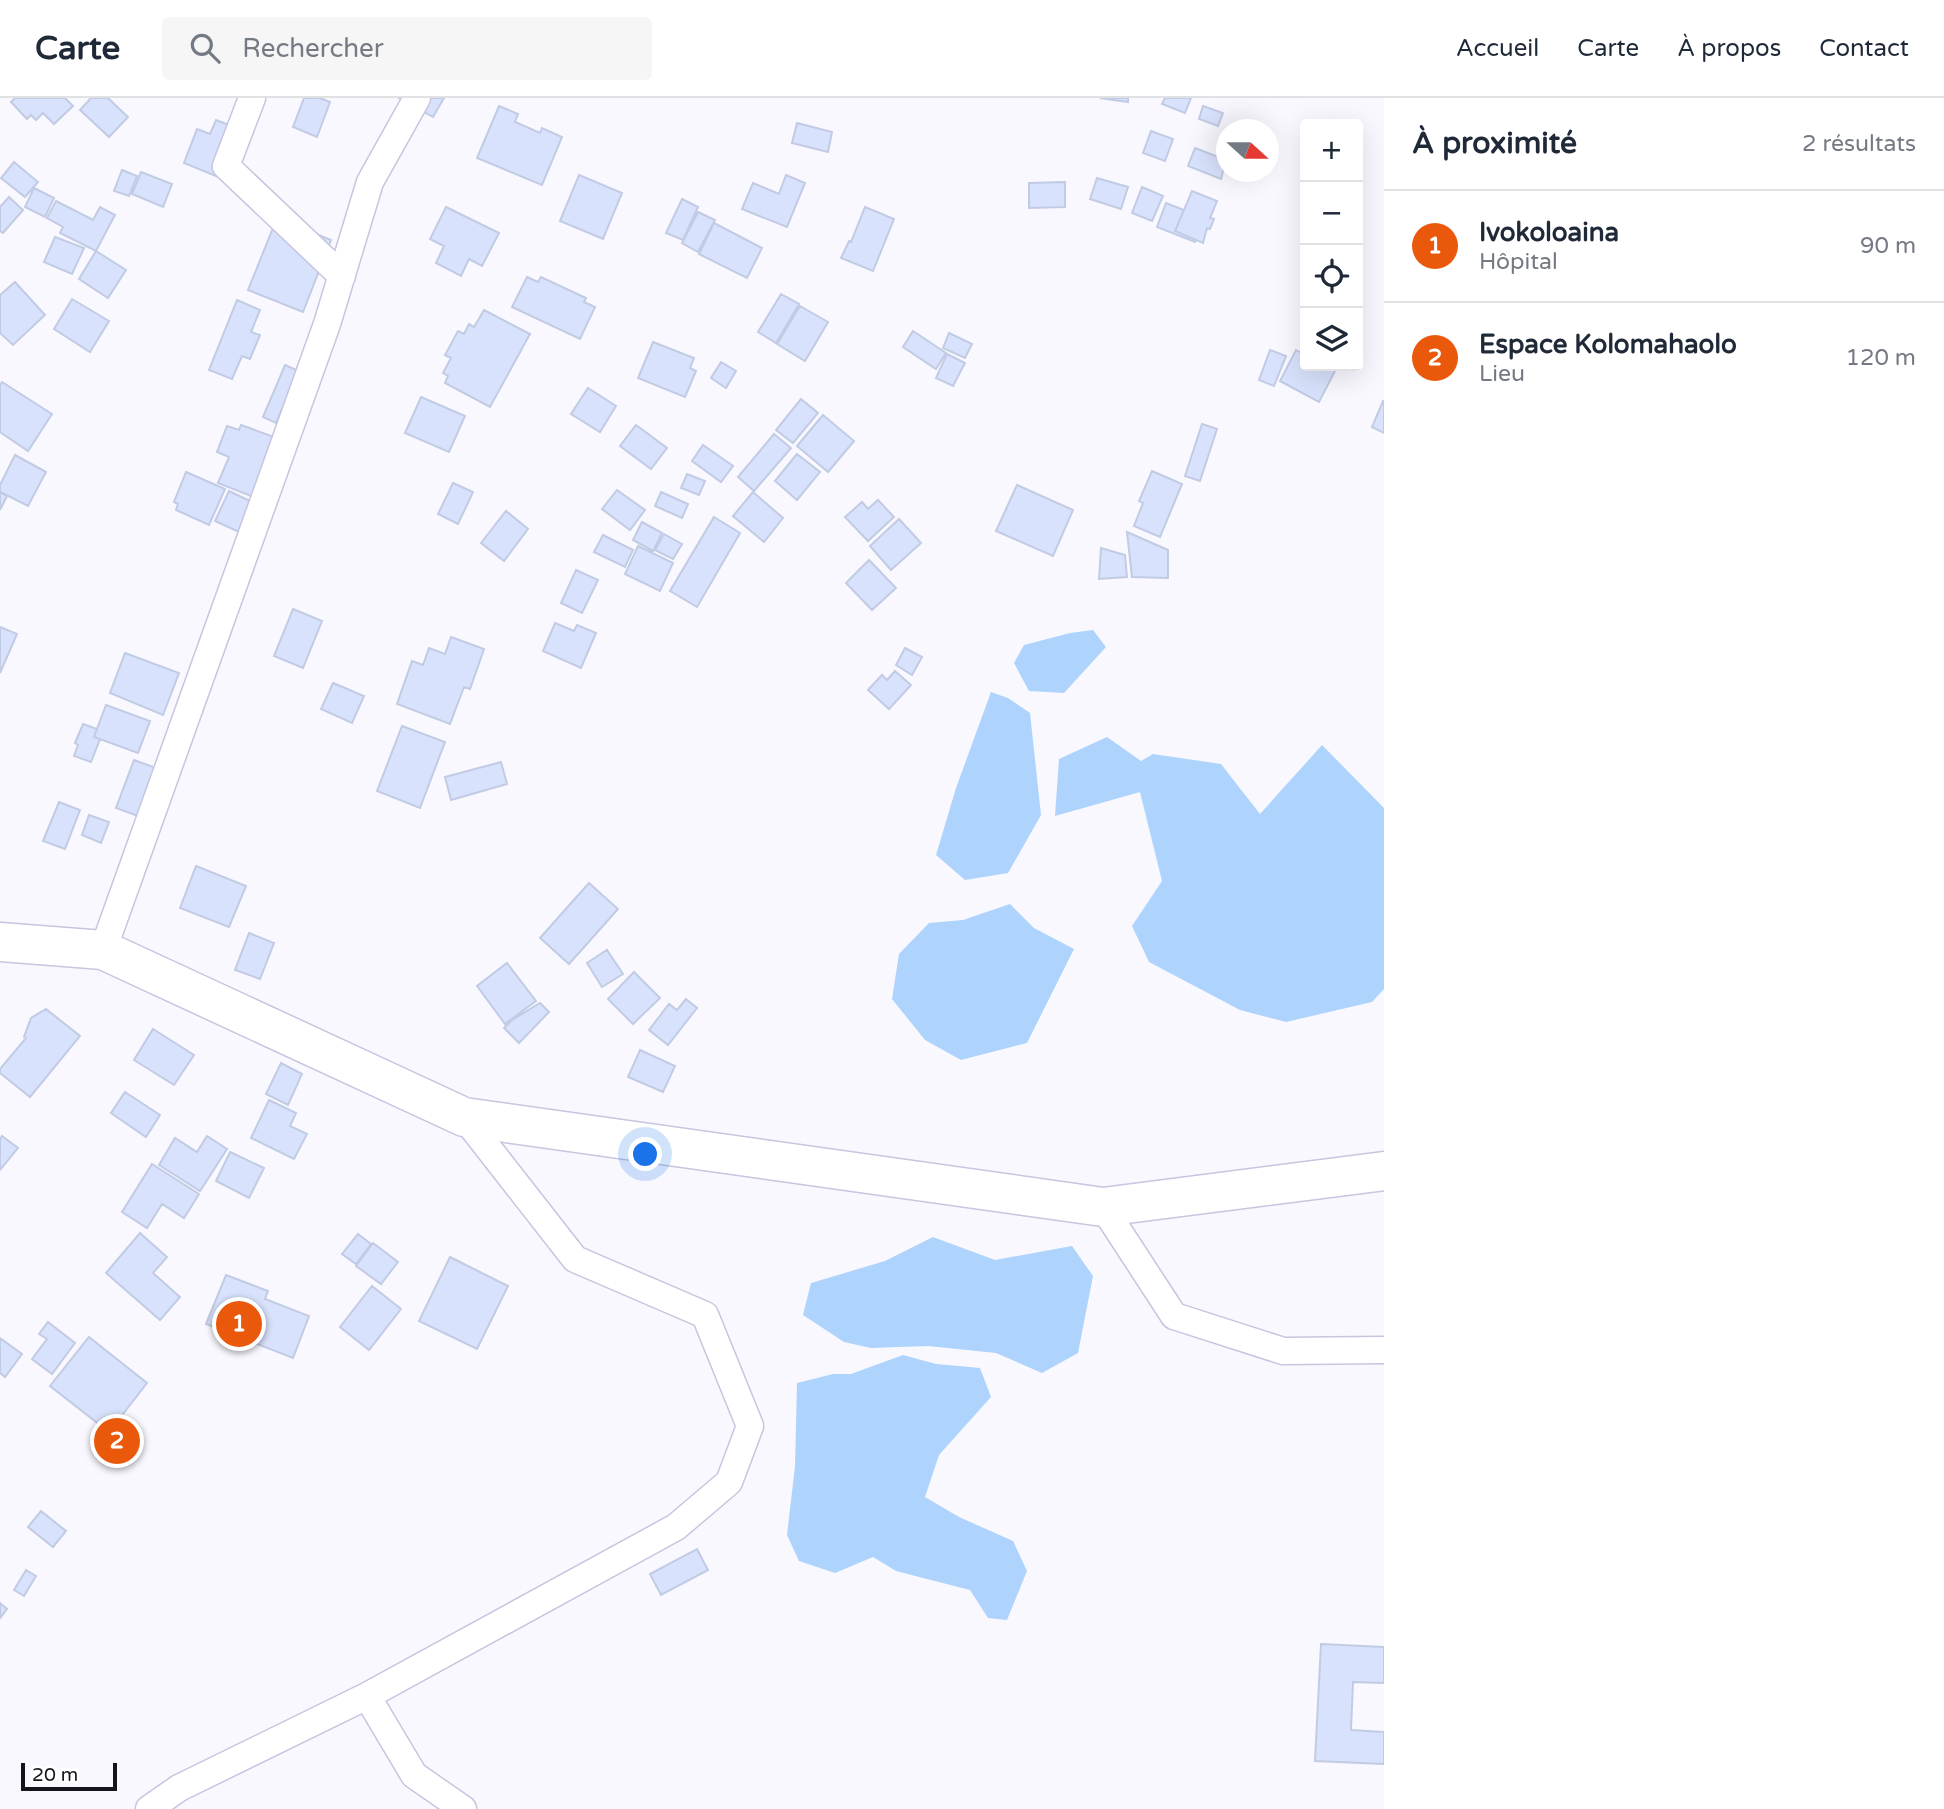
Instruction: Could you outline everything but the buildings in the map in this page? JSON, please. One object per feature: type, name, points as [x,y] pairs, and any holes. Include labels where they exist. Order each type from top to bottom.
[{"type":"street","points":[[252,98],[226,166],[342,276]]},
{"type":"street","points":[[103,950],[327,324],[370,182],[417,98]]},
{"type":"street","points":[[0,942],[103,950],[464,1117],[1102,1207],[1384,1171]]},
{"type":"street","points":[[149,1809],[179,1788],[367,1696],[676,1527],[729,1482],[750,1426],[705,1315],[575,1259],[464,1117]]},
{"type":"street","points":[[1102,1207],[1174,1316],[1283,1351],[1384,1350]]},
{"type":"street","points":[[367,1696],[414,1775],[463,1809]]},
{"type":"water","points":[[1093,630],[1106,647],[1064,693],[1029,691],[1014,663],[1024,645]]},
{"type":"water","points":[[991,692],[1008,698],[1030,713],[1041,815],[1008,873],[965,880],[936,855],[956,788]]},
{"type":"water","points":[[1107,737],[1141,761],[1153,754],[1221,764],[1260,814],[1322,745],[1384,808],[1384,989],[1372,1002],[1286,1022],[1240,1010],[1149,962],[1132,926],[1162,881],[1140,792],[1055,816],[1059,759]]},
{"type":"water","points":[[1010,904],[1034,928],[1074,949],[1027,1043],[961,1060],[925,1040],[892,999],[899,954],[929,923],[963,920]]},
{"type":"water","points":[[933,1237],[995,1260],[1072,1246],[1093,1276],[1078,1353],[1042,1373],[996,1353],[928,1346],[871,1348],[844,1342],[803,1315],[811,1283],[885,1261]]},
{"type":"water","points":[[903,1355],[936,1364],[980,1368],[991,1397],[939,1455],[925,1497],[959,1517],[1013,1541],[1027,1571],[1007,1620],[988,1618],[970,1590],[896,1571],[873,1557],[835,1573],[799,1561],[787,1535],[795,1466],[797,1383],[833,1374],[851,1374]]},
{"type":"place","name":"Ivokoloaina","points":[[239,1324]]},
{"type":"place","name":"Espace Kolomahaolo","points":[[117,1441]]}]
